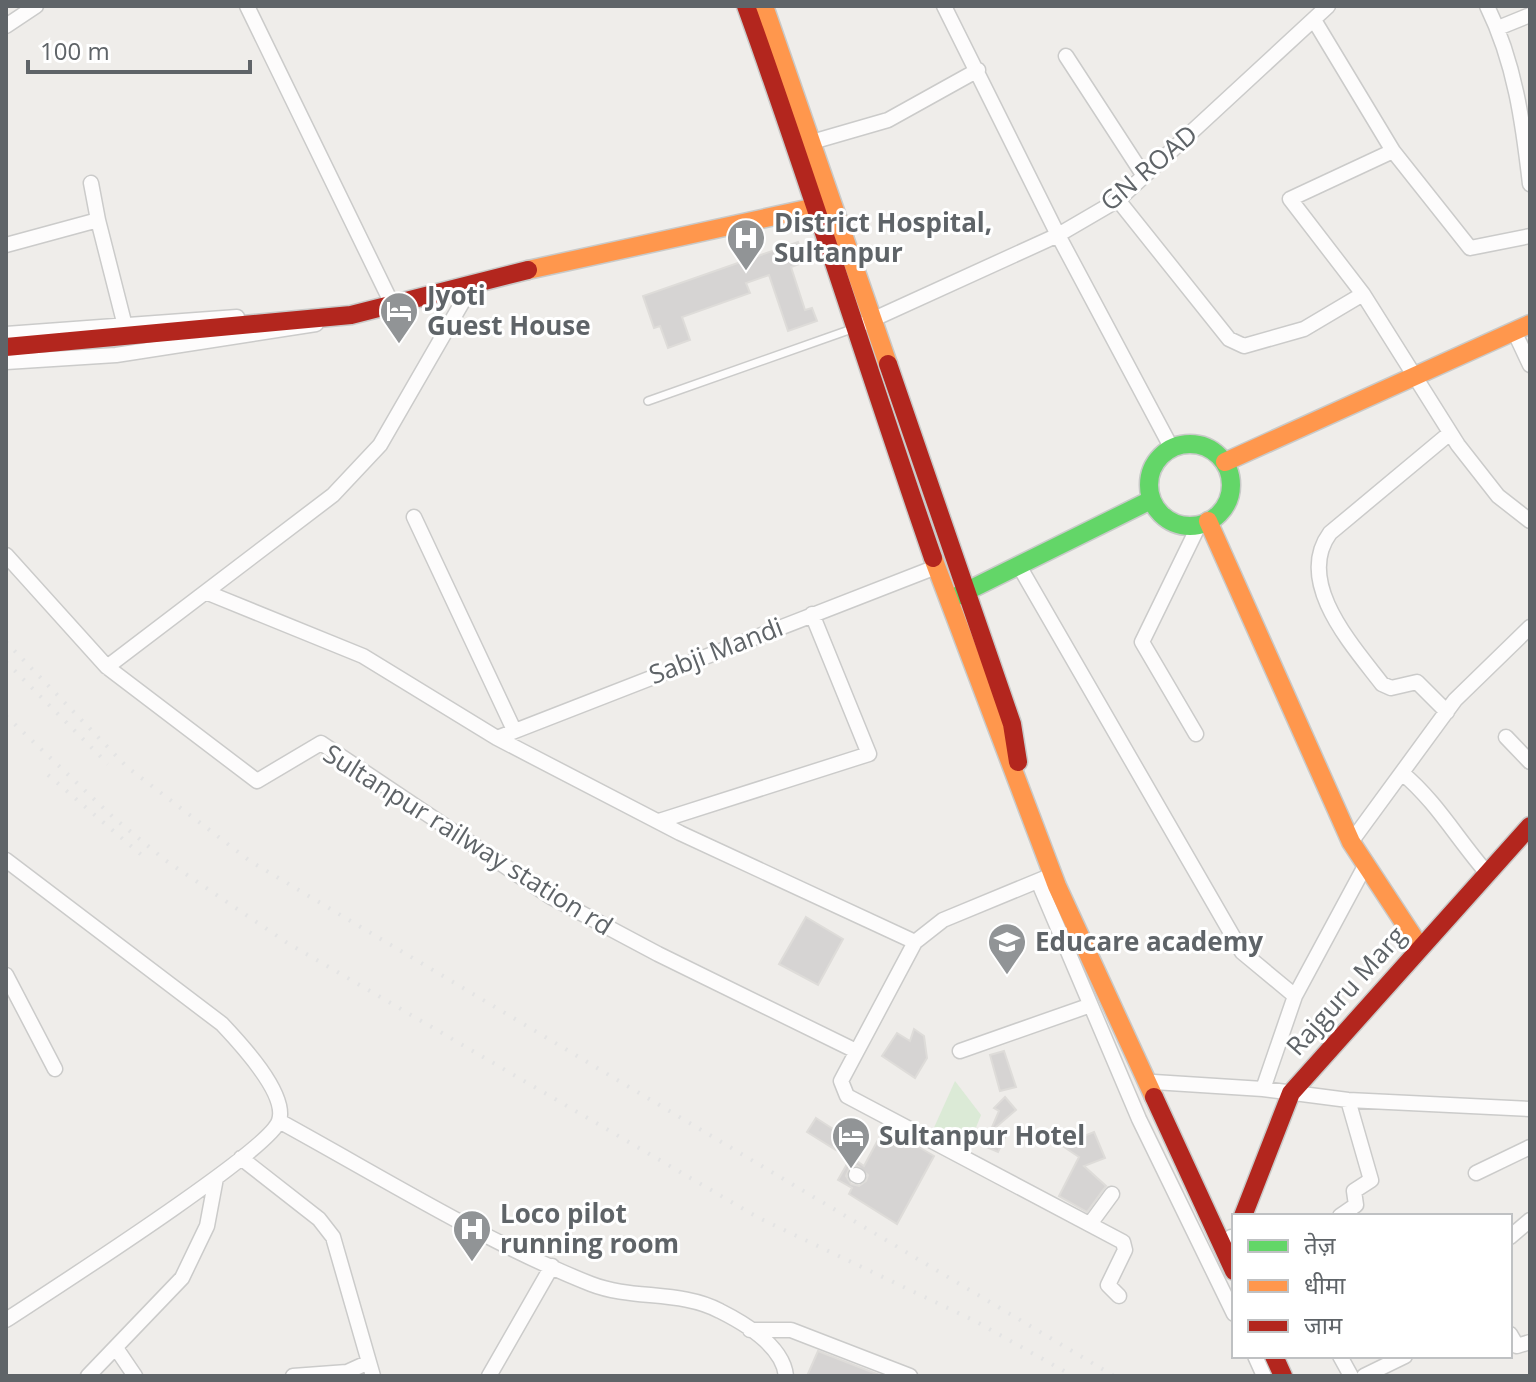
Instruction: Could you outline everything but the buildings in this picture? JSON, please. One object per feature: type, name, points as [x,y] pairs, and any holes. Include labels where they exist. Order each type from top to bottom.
[{"type":"street","points":[[6,26],[36,6]]},
{"type":"street","points":[[247,6],[393,306]]},
{"type":"street","points":[[746,6],[805,144],[872,320],[1012,724],[1024,795]]},
{"type":"street","points":[[764,6],[805,144],[816,207],[853,328],[948,601],[1024,795],[1088,1006],[1232,1310]]},
{"type":"street","points":[[944,6],[1058,235],[1171,447]]},
{"type":"street","name":"GN ROAD","points":[[853,328],[1058,235],[1118,200],[1328,6]]},
{"type":"street","points":[[1487,6],[1525,98],[1530,184]]},
{"type":"street","points":[[1498,28],[1530,15]]},
{"type":"street","points":[[1314,20],[1393,151],[1470,248],[1530,236]]},
{"type":"street","points":[[1066,56],[1144,176]]},
{"type":"street","points":[[805,144],[888,120],[978,70]]},
{"type":"street","points":[[1393,151],[1290,199],[1363,294],[1450,433],[1498,496],[1530,521]]},
{"type":"street","points":[[91,183],[125,326]]},
{"type":"street","points":[[1118,200],[1229,339],[1244,346],[1304,329],[1363,294]]},
{"type":"street","points":[[6,362],[60,361],[302,328],[474,282],[816,207]]},
{"type":"street","points":[[6,245],[98,220]]},
{"type":"street","points":[[107,667],[333,495],[380,445],[474,282]]},
{"type":"street","points":[[6,334],[318,310],[351,315]]},
{"type":"street","points":[[6,347],[351,315]]},
{"type":"street","points":[[1225,462],[1418,378],[1522,328],[1530,365]]},
{"type":"street","points":[[1447,712],[1417,682],[1391,688],[1382,684],[1349,638],[1323,592],[1319,567],[1323,545],[1330,533],[1450,433]]},
{"type":"street","points":[[1191,443],[1211,448],[1225,462],[1232,481],[1229,500],[1217,517],[1204,523],[1180,525],[1162,516],[1151,500],[1148,479],[1156,460],[1171,447],[1191,443]]},
{"type":"street","points":[[948,601],[1151,500]]},
{"type":"street","points":[[414,517],[514,730]]},
{"type":"street","points":[[1196,734],[1142,642],[1204,523]]},
{"type":"street","points":[[1204,523],[1351,842],[1420,947]]},
{"type":"street","name":"Sultanpur railway station rd","points":[[6,555],[107,667],[257,781],[321,743],[551,897],[658,954],[856,1051]]},
{"type":"street","points":[[1018,564],[1242,952],[1295,996]]},
{"type":"street","name":"Sabji Mandi","points":[[497,738],[936,567]]},
{"type":"street","points":[[208,593],[363,656],[497,738],[659,821],[915,942]]},
{"type":"street","points":[[659,821],[869,754],[812,614]]},
{"type":"street","points":[[1351,842],[1481,671],[1530,627]]},
{"type":"street","points":[[1506,737],[1530,762]]},
{"type":"street","points":[[1402,773],[1433,802],[1456,837],[1487,873]]},
{"type":"street","name":"Rajguru Marg","points":[[1244,1214],[1291,1093],[1530,826]]},
{"type":"street","points":[[6,860],[222,1024],[250,1053],[280,1105],[279,1121],[270,1135],[216,1178],[6,1320]]},
{"type":"street","points":[[1263,1089],[1295,996],[1365,866]]},
{"type":"street","points":[[1119,1296],[1108,1285],[1126,1246],[847,1096],[841,1081],[915,942],[943,920],[1049,881],[1065,880],[1154,1082],[1222,1226],[1232,1238]]},
{"type":"street","points":[[1049,881],[1232,1267]]},
{"type":"street","points":[[6,975],[55,1069]]},
{"type":"street","points":[[960,1051],[1088,1006]]},
{"type":"street","points":[[1154,1082],[1263,1089],[1348,1100],[1529,1111]]},
{"type":"street","points":[[1344,1214],[1354,1208],[1354,1191],[1371,1180],[1348,1100]]},
{"type":"street","points":[[279,1121],[552,1266],[620,1294],[700,1302],[750,1330],[779,1353],[786,1376]]},
{"type":"street","points":[[1476,1173],[1530,1147]]},
{"type":"street","points":[[241,1158],[319,1219],[333,1237],[371,1369],[293,1376]]},
{"type":"street","points":[[88,1376],[182,1278],[207,1226],[216,1178]]},
{"type":"street","points":[[1090,1224],[1112,1194]]},
{"type":"street","points":[[1512,1235],[1530,1220]]},
{"type":"street","points":[[489,1376],[552,1266]]},
{"type":"street","points":[[750,1330],[791,1330],[910,1376]]},
{"type":"street","points":[[1512,1337],[1517,1346],[1530,1342]]},
{"type":"street","points":[[116,1348],[135,1376]]},
{"type":"street","points":[[1341,1358],[1351,1376]]},
{"type":"street","points":[[1364,1376],[1401,1358]]},
{"type":"lane","points":[[648,401],[853,328]]},
{"type":"green space","points":[[955,1081],[981,1115],[967,1150],[932,1132]]},
{"type":"railway","points":[[6,642],[127,767],[250,861],[1114,1376]]},
{"type":"railway","points":[[6,662],[108,764]]},
{"type":"railway","points":[[6,716],[114,818],[165,860],[286,942],[759,1218],[975,1321],[1073,1376]]},
{"type":"railway","points":[[48,775],[145,858]]},
{"type":"traffic: fast","points":[[1190,444],[1206,447],[1219,456],[1228,469],[1231,485],[1228,501],[1219,514],[1206,523],[1190,526],[1174,523],[1161,514],[1152,501],[1149,485],[1152,469],[1161,456],[1174,447],[1190,444]]},
{"type":"traffic: fast","points":[[957,596],[1151,500]]},
{"type":"traffic: slow","points":[[764,6],[888,364]]},
{"type":"traffic: slow","points":[[528,270],[816,207]]},
{"type":"traffic: slow","points":[[1225,462],[1530,324]]},
{"type":"traffic: slow","points":[[1208,521],[1351,842],[1420,947]]},
{"type":"traffic: slow","points":[[933,558],[1057,886],[1154,1097]]},
{"type":"traffic: jam","points":[[746,6],[933,558]]},
{"type":"traffic: jam","points":[[6,347],[351,315],[528,270]]},
{"type":"traffic: jam","points":[[888,364],[1012,724],[1018,762]]},
{"type":"traffic: jam","points":[[1244,1214],[1291,1093],[1530,826]]},
{"type":"traffic: jam","points":[[1154,1097],[1232,1267]]},
{"type":"traffic: jam","points":[[1275,1358],[1283,1376]]},
{"type":"place","name":"District Hospital, Sultanpur","points":[[746,272]]},
{"type":"place","name":"Jyoti Guest House","points":[[399,345]]},
{"type":"place","name":"Educare academy","points":[[1007,976]]},
{"type":"place","name":"Sultanpur Hotel","points":[[851,1170]]},
{"type":"place","name":"Loco pilot running room","points":[[472,1263]]}]
